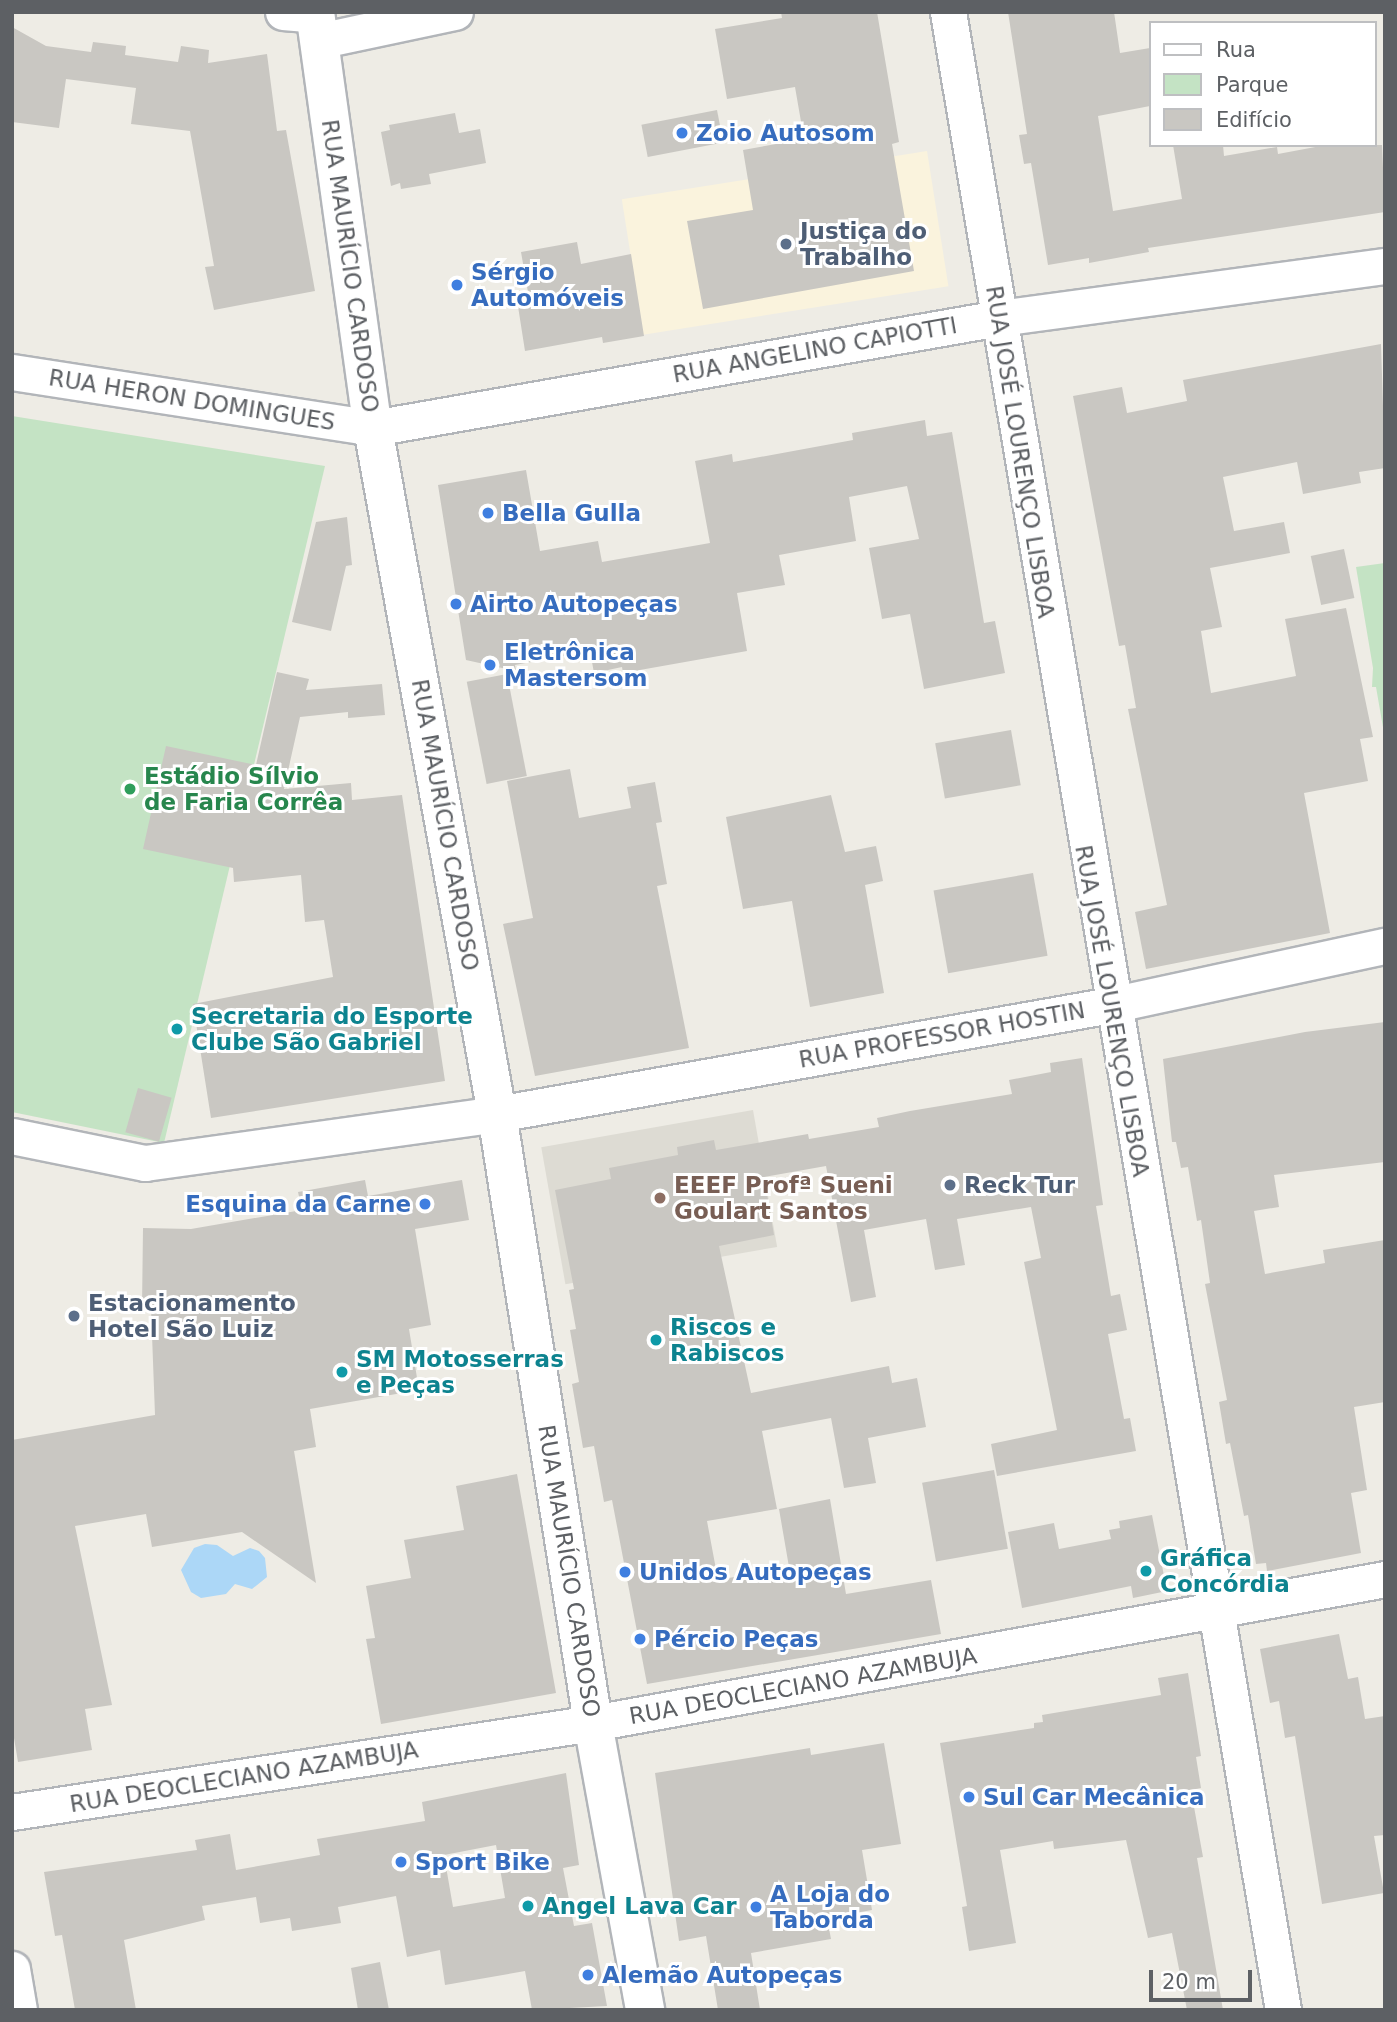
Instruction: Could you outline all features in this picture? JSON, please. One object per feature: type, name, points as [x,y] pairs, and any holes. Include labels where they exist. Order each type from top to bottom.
[{"type":"main road","name":"RUA MAURÍCIO CARDOSO","points":[[308,20],[373,428],[497,1114],[593,1723],[645,2010]]},
{"type":"street","points":[[308,20],[455,12]]},
{"type":"street","name":"RUA JOSÉ LOURENÇO LISBOA","points":[[948,12],[1111,1005],[1283,2010]]},
{"type":"street","name":"RUA ANGELINO CAPIOTTI","points":[[373,428],[999,318],[1385,266]]},
{"type":"street","name":"RUA HERON DOMINGUES","points":[[12,372],[373,428]]},
{"type":"street","name":"RUA PROFESSOR HOSTIN","points":[[12,1136],[145,1163],[497,1114],[1111,1005],[1385,946]]},
{"type":"street","name":"RUA DEOCLECIANO AZAMBUJA","points":[[12,1812],[593,1723],[1213,1613],[1385,1579]]},
{"type":"street","points":[[12,1969],[19,2010]]},
{"type":"shaded area","name":"Justiça do Trabalho","points":[[927,151],[948,286],[643,335],[622,199]]},
{"type":"shaded area","name":"EEEF Profª Sueni Goulart Santos","points":[[753,1110],[777,1247],[565,1284],[541,1147]]},
{"type":"green space","name":"Estádio Sílvio de Faria Corrêa","points":[[12,416],[325,466],[164,1143],[12,1112]]},
{"type":"green space","points":[[1385,563],[1385,739],[1376,687],[1372,687],[1373,668],[1356,567]]},
{"type":"water","points":[[205,1544],[217,1545],[233,1556],[250,1548],[259,1551],[265,1558],[267,1577],[252,1589],[235,1584],[226,1594],[201,1598],[191,1592],[181,1570],[194,1548]]},
{"type":"building","points":[[781,12],[877,12],[899,142],[892,144],[914,271],[703,309],[687,221],[753,210],[743,150],[804,139],[795,87],[727,99],[715,29],[782,18]]},
{"type":"building","points":[[1008,12],[1114,12],[1120,53],[1148,48],[1148,106],[1098,116],[1113,211],[1182,199],[1173,147],[1223,147],[1224,156],[1277,147],[1278,154],[1315,147],[1382,145],[1385,212],[1148,248],[1149,252],[1089,263],[1089,258],[1048,265],[1031,163],[1024,164],[1019,135],[1027,134]]},
{"type":"building","points":[[12,27],[46,46],[91,52],[93,42],[126,46],[125,55],[178,62],[181,46],[209,50],[208,63],[267,54],[277,131],[286,130],[315,291],[214,310],[205,267],[214,266],[190,131],[131,124],[136,88],[66,79],[59,128],[12,122]]},
{"type":"building","name":"Zoio Autosom","points":[[717,110],[723,142],[648,157],[641,125]]},
{"type":"building","points":[[455,113],[459,133],[480,129],[486,163],[429,174],[431,184],[401,189],[400,183],[391,186],[381,132],[390,130],[389,125]]},
{"type":"building","points":[[577,242],[581,264],[631,254],[644,336],[603,343],[602,337],[525,351],[517,300],[529,298],[521,252]]},
{"type":"building","points":[[1381,344],[1385,468],[1359,472],[1361,483],[1303,494],[1297,462],[1223,477],[1234,531],[1284,522],[1290,553],[1210,568],[1222,627],[1201,631],[1211,693],[1296,676],[1285,619],[1346,608],[1373,737],[1360,739],[1368,781],[1304,793],[1330,933],[1146,969],[1135,912],[1167,905],[1128,709],[1136,708],[1125,645],[1119,646],[1073,396],[1122,387],[1127,413],[1187,401],[1183,380]]},
{"type":"building","points":[[925,420],[927,436],[952,432],[984,623],[995,621],[1005,673],[924,689],[910,614],[882,619],[869,548],[919,539],[907,486],[849,497],[856,541],[779,555],[785,585],[737,593],[747,651],[623,673],[622,667],[594,673],[590,651],[515,665],[516,671],[466,660],[438,485],[526,470],[540,551],[598,541],[602,562],[710,543],[695,461],[732,454],[733,462],[853,440],[852,433]]},
{"type":"building","points":[[347,517],[352,565],[346,566],[331,631],[292,622],[316,522]]},
{"type":"building","points":[[1344,549],[1354,598],[1321,605],[1311,556]]},
{"type":"building","points":[[277,672],[309,679],[306,690],[382,684],[385,715],[348,718],[348,712],[300,717],[284,789],[351,783],[352,800],[402,795],[445,1081],[211,1118],[193,1004],[333,977],[324,920],[305,922],[301,875],[234,882],[233,868],[143,849],[166,746],[256,765]]},
{"type":"building","points":[[507,674],[527,776],[487,784],[467,682]]},
{"type":"building","points":[[1011,730],[1021,785],[945,799],[935,743]]},
{"type":"building","points":[[570,769],[579,818],[631,808],[627,787],[655,782],[662,822],[656,823],[667,884],[657,886],[689,1048],[535,1076],[503,924],[533,918],[507,781]]},
{"type":"building","points":[[831,795],[845,852],[876,846],[883,881],[865,885],[884,993],[810,1007],[792,901],[743,909],[726,817]]},
{"type":"building","points":[[1033,873],[1048,956],[948,973],[934,891]]},
{"type":"building","points":[[1385,1022],[1385,1162],[1274,1175],[1279,1207],[1254,1211],[1265,1274],[1325,1263],[1323,1250],[1385,1240],[1385,1402],[1354,1407],[1367,1490],[1351,1493],[1361,1553],[1267,1571],[1266,1563],[1256,1564],[1248,1515],[1244,1516],[1230,1443],[1226,1444],[1219,1402],[1227,1400],[1205,1284],[1210,1283],[1201,1220],[1197,1221],[1188,1167],[1181,1168],[1176,1142],[1172,1142],[1163,1059],[1305,1032]]},
{"type":"building","points":[[1082,1058],[1103,1205],[1096,1206],[1111,1296],[1120,1294],[1127,1330],[1108,1334],[1124,1419],[1130,1418],[1136,1451],[997,1476],[991,1444],[1057,1430],[1024,1262],[1041,1258],[1031,1207],[957,1219],[965,1265],[935,1270],[926,1219],[864,1230],[876,1297],[851,1302],[826,1166],[764,1177],[774,1235],[719,1246],[751,1393],[889,1366],[892,1383],[917,1378],[926,1427],[868,1438],[876,1483],[844,1488],[831,1418],[762,1431],[777,1509],[707,1521],[718,1580],[789,1567],[779,1509],[830,1499],[846,1594],[931,1580],[941,1634],[647,1684],[612,1500],[604,1502],[594,1446],[583,1448],[572,1384],[579,1382],[570,1330],[576,1329],[569,1290],[574,1289],[555,1190],[611,1179],[609,1168],[678,1155],[677,1147],[714,1140],[716,1150],[808,1134],[809,1139],[879,1127],[877,1118],[1012,1094],[1009,1080],[1051,1072],[1050,1063]]},
{"type":"building","points":[[138,1088],[172,1098],[159,1142],[125,1132]]},
{"type":"building","points":[[365,1180],[368,1196],[462,1180],[469,1220],[415,1229],[431,1325],[409,1329],[419,1390],[310,1409],[316,1447],[294,1451],[316,1583],[242,1532],[152,1547],[146,1514],[75,1526],[112,1705],[85,1709],[92,1750],[18,1762],[12,1726],[12,1440],[155,1415],[151,1308],[142,1308],[143,1228],[191,1229],[302,1210],[298,1192]]},
{"type":"building","points":[[994,1470],[1008,1549],[936,1561],[922,1483]]},
{"type":"building","points":[[517,1474],[556,1693],[381,1724],[366,1639],[375,1638],[366,1586],[411,1578],[404,1540],[464,1530],[456,1486]]},
{"type":"building","points":[[1152,1515],[1167,1591],[1133,1598],[1131,1586],[1022,1608],[1008,1532],[1054,1523],[1059,1549],[1111,1539],[1109,1530],[1120,1528],[1119,1521]]},
{"type":"building","points":[[1339,1634],[1348,1679],[1358,1677],[1365,1719],[1385,1716],[1385,1835],[1374,1836],[1384,1893],[1322,1904],[1295,1736],[1285,1738],[1279,1701],[1270,1703],[1260,1649]]},
{"type":"building","points":[[1188,1673],[1201,1756],[1196,1757],[1201,1788],[1191,1790],[1203,1857],[1197,1858],[1223,2010],[1187,2010],[1172,1933],[1148,1938],[1126,1840],[1054,1849],[1053,1841],[1000,1850],[1016,1943],[969,1951],[962,1907],[967,1906],[940,1743],[1034,1728],[1034,1723],[1043,1722],[1042,1715],[1161,1695],[1158,1678]]},
{"type":"building","points":[[884,1743],[901,1844],[862,1850],[872,1910],[827,1918],[831,1939],[751,1953],[760,2010],[718,2010],[706,1936],[679,1941],[655,1773],[810,1748],[811,1755]]},
{"type":"building","points":[[566,1773],[579,1865],[563,1868],[574,1926],[592,1923],[607,2006],[532,2010],[525,1971],[445,1985],[440,1950],[407,1957],[396,1896],[338,1907],[341,1923],[292,1931],[290,1918],[260,1923],[256,1897],[202,1906],[205,1920],[124,1940],[136,2010],[75,2010],[62,1935],[55,1936],[44,1872],[197,1850],[195,1840],[230,1834],[236,1870],[320,1855],[317,1839],[425,1821],[422,1802]],"holes":[[[496,1845],[505,1898],[453,1907],[444,1855]]]},
{"type":"building","points":[[380,1962],[389,2010],[358,2010],[351,1968]]},
{"type":"place","name":"Zoio Autosom","points":[[682,133]]},
{"type":"place","name":"Justiça do Trabalho","points":[[786,244]]},
{"type":"place","name":"Sérgio Automóveis","points":[[457,285]]},
{"type":"place","name":"Bella Gulla","points":[[488,513]]},
{"type":"place","name":"Airto Autopeças","points":[[456,604]]},
{"type":"place","name":"Eletrônica Mastersom","points":[[490,665]]},
{"type":"place","name":"Estádio Sílvio de Faria Corrêa","points":[[130,789]]},
{"type":"place","name":"Secretaria do Esporte Clube São Gabriel","points":[[177,1029]]},
{"type":"place","name":"Reck Tur","points":[[950,1185]]},
{"type":"place","name":"EEEF Profª Sueni Goulart Santos","points":[[660,1198]]},
{"type":"place","name":"Esquina da Carne","points":[[425,1204]]},
{"type":"place","name":"Estacionamento Hotel São Luiz","points":[[74,1316]]},
{"type":"place","name":"Riscos e Rabiscos","points":[[656,1340]]},
{"type":"place","name":"SM Motosserras e Peças","points":[[342,1372]]},
{"type":"place","name":"Gráfica Concórdia","points":[[1146,1571]]},
{"type":"place","name":"Unidos Autopeças","points":[[625,1572]]},
{"type":"place","name":"Pércio Peças","points":[[640,1639]]},
{"type":"place","name":"Sul Car Mecânica","points":[[969,1797]]},
{"type":"place","name":"Sport Bike","points":[[401,1862]]},
{"type":"place","name":"Angel Lava Car","points":[[528,1906]]},
{"type":"place","name":"A Loja do Taborda","points":[[756,1907]]},
{"type":"place","name":"Alemão Autopeças","points":[[588,1975]]}]
